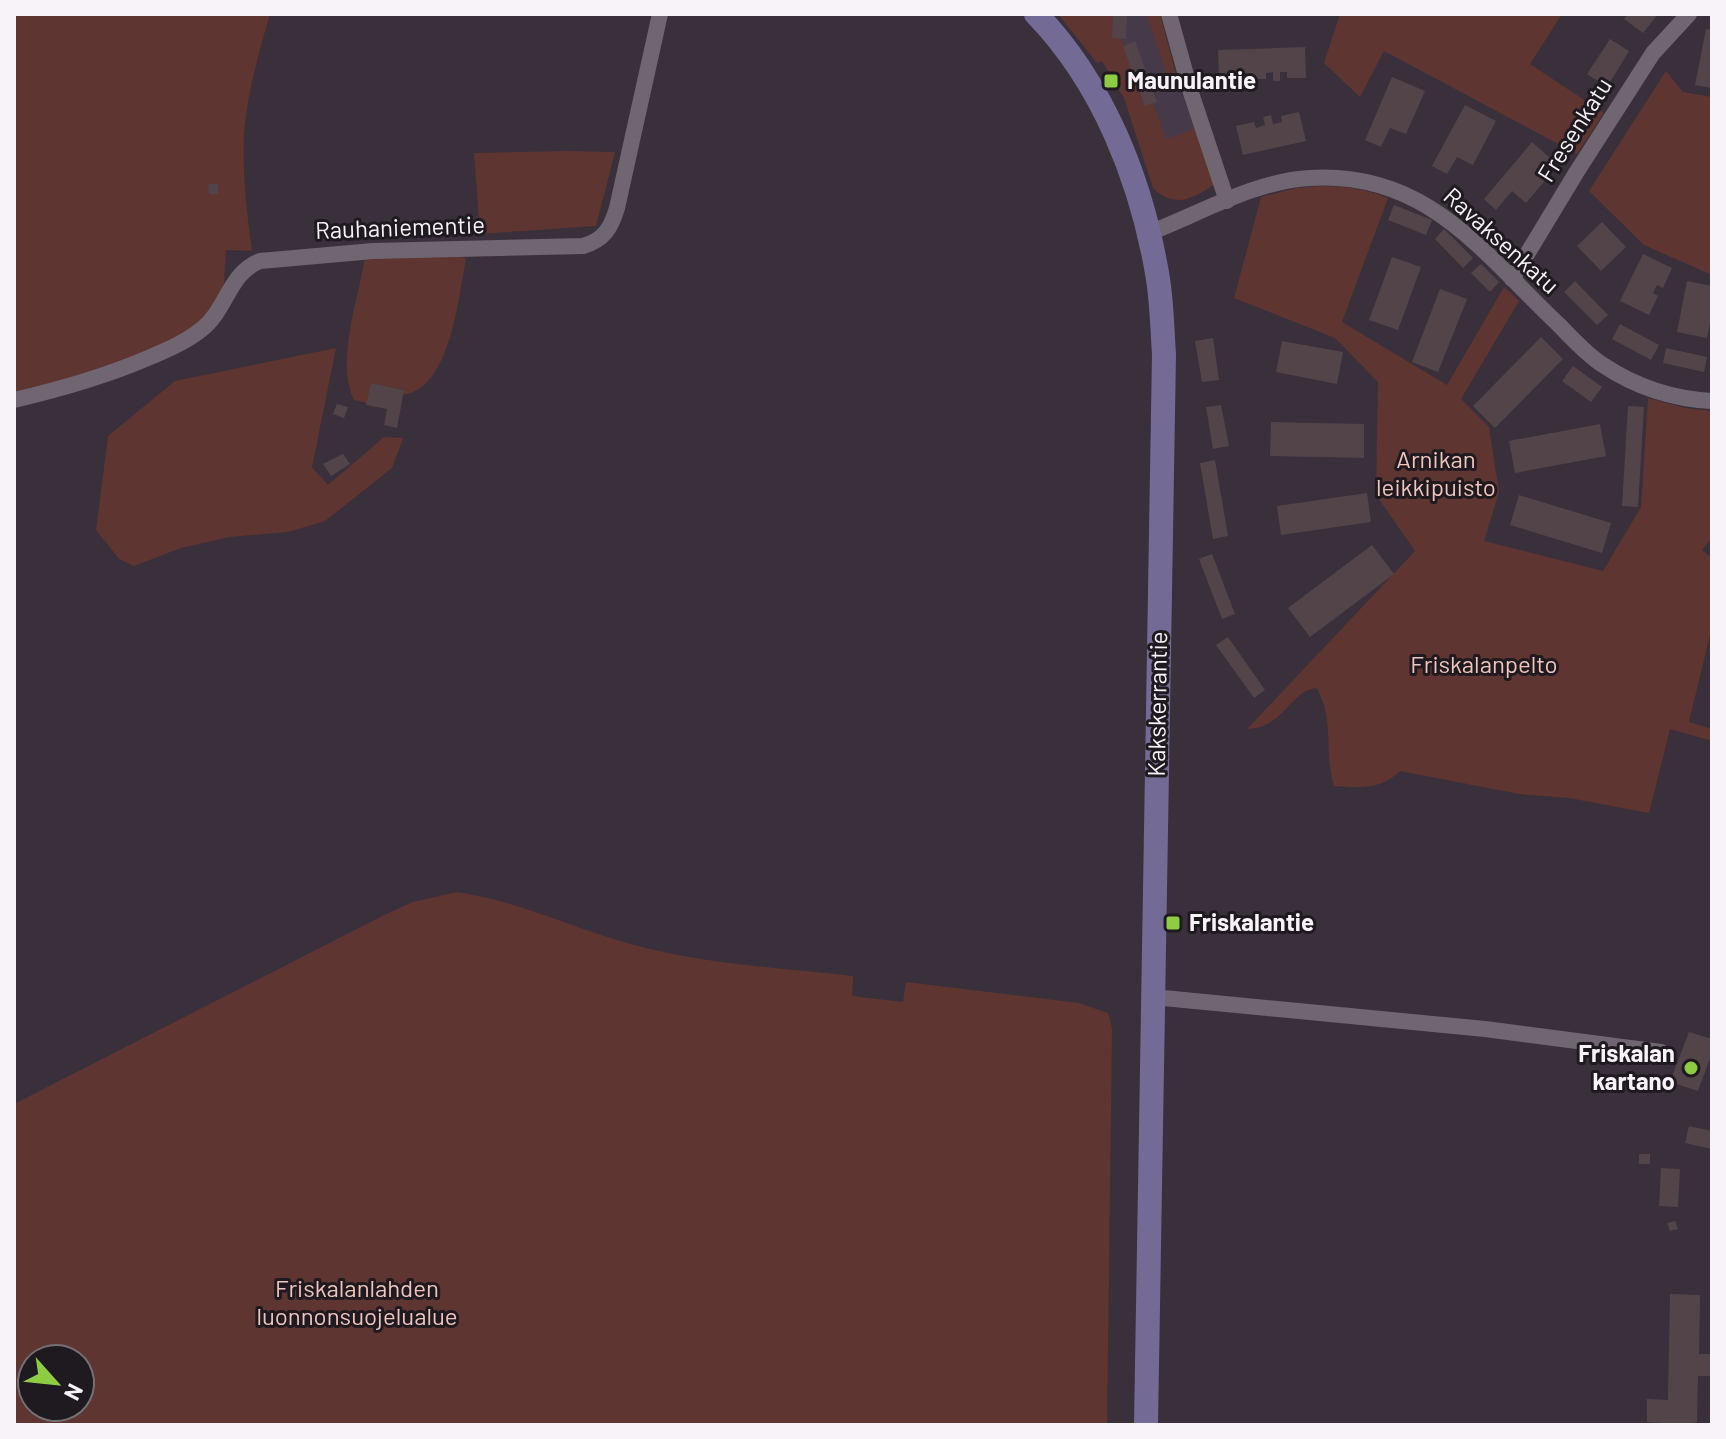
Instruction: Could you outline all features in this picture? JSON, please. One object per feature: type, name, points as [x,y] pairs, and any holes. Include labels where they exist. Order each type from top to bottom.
[{"type":"main road","name":"Kakskerrantie","points":[[1036,14],[1053,32],[1108,115],[1149,233],[1158,277],[1164,354],[1146,1425]]},
{"type":"street","name":"Rauhaniementie","points":[[14,400],[107,376],[190,339],[218,313],[239,274],[247,266],[260,261],[373,251],[583,246],[596,242],[607,232],[617,208],[660,14]]},
{"type":"street","points":[[1169,14],[1227,201]]},
{"type":"street","name":"Fresenkatu","points":[[1512,279],[1653,53],[1689,14]]},
{"type":"street","name":"Ravaksenkatu","points":[[1149,233],[1253,190],[1308,178],[1359,180],[1390,188],[1414,197],[1450,220],[1602,365],[1657,392],[1712,401]]},
{"type":"street","points":[[1153,997],[1485,1029],[1661,1052]]},
{"type":"shaded area","points":[[1082,14],[1158,14],[1167,52],[1209,169],[1204,187],[1119,81]]},
{"type":"green space","points":[[14,14],[270,14],[251,88],[244,134],[244,178],[252,251],[226,250],[224,286],[199,326],[172,341],[96,372],[14,392]]},
{"type":"green space","points":[[1058,14],[1113,14],[1145,106],[1153,103],[1166,139],[1196,128],[1215,184],[1184,200],[1168,198],[1153,188],[1124,98],[1102,61],[1097,63]]},
{"type":"green space","points":[[1146,14],[1160,14],[1181,93],[1171,87]]},
{"type":"green space","points":[[1340,14],[1562,14],[1530,64],[1604,113],[1577,154],[1384,51],[1360,97],[1324,63]]},
{"type":"green space","points":[[1666,71],[1683,92],[1712,97],[1712,275],[1644,245],[1589,191]]},
{"type":"green space","points":[[615,152],[596,226],[480,234],[474,153]]},
{"type":"green space","name":"Friskalanpelto","points":[[1320,186],[1355,189],[1388,198],[1342,322],[1447,385],[1504,287],[1519,301],[1461,399],[1489,427],[1499,492],[1484,541],[1603,571],[1641,507],[1648,398],[1685,408],[1712,411],[1712,538],[1702,550],[1712,558],[1712,626],[1689,722],[1712,729],[1712,741],[1670,729],[1649,813],[1569,798],[1519,794],[1400,771],[1377,785],[1334,786],[1325,711],[1316,688],[1299,696],[1270,723],[1247,729],[1415,551],[1376,495],[1378,382],[1335,338],[1234,298],[1261,197]]},
{"type":"green space","points":[[460,255],[466,259],[450,339],[432,376],[419,389],[403,395],[404,390],[371,383],[367,403],[354,400],[347,367],[348,348],[365,257]]},
{"type":"green space","points":[[336,348],[312,467],[328,485],[384,437],[403,438],[392,468],[325,521],[288,532],[230,537],[181,548],[134,566],[119,559],[96,530],[108,436],[175,381]]},
{"type":"green space","name":"Friskalanlahden luonnonsuojelualue","points":[[457,892],[501,901],[634,945],[688,957],[853,976],[852,996],[903,1002],[906,982],[1079,1003],[1108,1013],[1112,1029],[1107,1425],[14,1425],[14,1104],[413,902]]},
{"type":"building","points":[[1113,14],[1127,14],[1126,39],[1112,38]]},
{"type":"building","points":[[1628,14],[1658,14],[1643,33],[1624,19]]},
{"type":"building","points":[[1706,29],[1712,30],[1712,88],[1695,85]]},
{"type":"building","points":[[1610,39],[1629,51],[1607,87],[1587,74]]},
{"type":"building","points":[[1135,41],[1157,102],[1145,106],[1123,46]]},
{"type":"building","points":[[1305,47],[1306,78],[1287,78],[1287,72],[1280,72],[1280,81],[1273,81],[1273,72],[1266,73],[1266,79],[1247,79],[1247,73],[1243,73],[1243,82],[1236,82],[1236,73],[1233,73],[1233,79],[1219,80],[1218,50]]},
{"type":"building","points":[[1392,77],[1425,91],[1406,134],[1390,128],[1381,147],[1365,140]]},
{"type":"building","points":[[1465,105],[1496,121],[1473,165],[1457,157],[1447,174],[1432,166]]},
{"type":"building","points":[[1299,112],[1306,141],[1243,155],[1236,126],[1254,122],[1256,128],[1265,125],[1263,117],[1271,115],[1273,124],[1282,122],[1281,116]]},
{"type":"building","points":[[1532,142],[1558,165],[1526,203],[1512,191],[1496,210],[1484,199]]},
{"type":"building","points":[[208,184],[218,184],[218,194],[209,194]]},
{"type":"building","points":[[1394,205],[1432,220],[1426,235],[1388,220]]},
{"type":"building","points":[[1602,222],[1626,247],[1601,271],[1577,246]]},
{"type":"building","points":[[1444,229],[1473,258],[1463,268],[1435,239]]},
{"type":"building","points":[[1643,254],[1672,268],[1663,288],[1657,285],[1653,293],[1658,296],[1649,315],[1620,301]]},
{"type":"building","points":[[1392,257],[1421,267],[1398,330],[1369,320]]},
{"type":"building","points":[[1481,264],[1499,282],[1490,292],[1471,273]]},
{"type":"building","points":[[1575,281],[1608,315],[1597,325],[1564,292]]},
{"type":"building","points":[[1687,281],[1712,286],[1712,313],[1707,338],[1677,332]]},
{"type":"building","points":[[1440,289],[1467,299],[1438,372],[1412,362]]},
{"type":"building","points":[[1620,324],[1659,345],[1651,360],[1612,339]]},
{"type":"building","points":[[1541,337],[1563,359],[1495,428],[1473,406]]},
{"type":"building","points":[[1213,338],[1219,380],[1202,382],[1195,341]]},
{"type":"building","points":[[1282,341],[1343,352],[1337,384],[1276,372]]},
{"type":"building","points":[[1666,348],[1707,357],[1704,372],[1663,363]]},
{"type":"building","points":[[1573,366],[1602,387],[1591,402],[1562,381]]},
{"type":"building","points":[[371,383],[404,390],[397,428],[384,425],[387,409],[366,405]]},
{"type":"building","points":[[337,404],[348,407],[344,418],[333,414]]},
{"type":"building","points":[[1221,405],[1229,446],[1213,449],[1206,407]]},
{"type":"building","points":[[1628,406],[1644,407],[1638,507],[1622,506]]},
{"type":"building","points":[[1271,422],[1364,424],[1364,458],[1270,456]]},
{"type":"building","points":[[1600,424],[1606,456],[1515,473],[1509,441]]},
{"type":"building","points":[[343,454],[350,464],[331,476],[323,464]]},
{"type":"building","points":[[1215,460],[1228,536],[1213,539],[1200,463]]},
{"type":"building","points":[[1367,493],[1371,522],[1281,535],[1277,506]]},
{"type":"building","points":[[1519,495],[1611,523],[1602,553],[1510,525]]},
{"type":"building","points":[[1372,545],[1394,574],[1310,637],[1288,608]]},
{"type":"building","points":[[1212,554],[1235,614],[1222,619],[1199,559]]},
{"type":"building","points":[[1228,637],[1265,690],[1254,698],[1216,645]]},
{"type":"building","name":"Friskalan kartano","points":[[1689,1032],[1712,1039],[1712,1053],[1698,1091],[1670,1082]]},
{"type":"building","points":[[1689,1126],[1712,1131],[1712,1149],[1685,1143]]},
{"type":"building","points":[[1639,1154],[1650,1154],[1650,1164],[1639,1164]]},
{"type":"building","points":[[1661,1168],[1680,1169],[1678,1207],[1659,1206]]},
{"type":"building","points":[[1675,1221],[1678,1229],[1670,1231],[1667,1223]]},
{"type":"building","points":[[1670,1294],[1700,1295],[1699,1354],[1710,1354],[1710,1376],[1698,1376],[1697,1422],[1694,1425],[1647,1422],[1647,1399],[1668,1400]]},
{"type":"place","name":"Maunulantie","points":[[1111,81]]},
{"type":"place","name":"Friskalantie","points":[[1173,923]]},
{"type":"place","name":"Friskalan kartano","points":[[1691,1068]]},
{"type":"park label","name":"Arnikan leikkipuisto","points":[[1436,474]]}]
